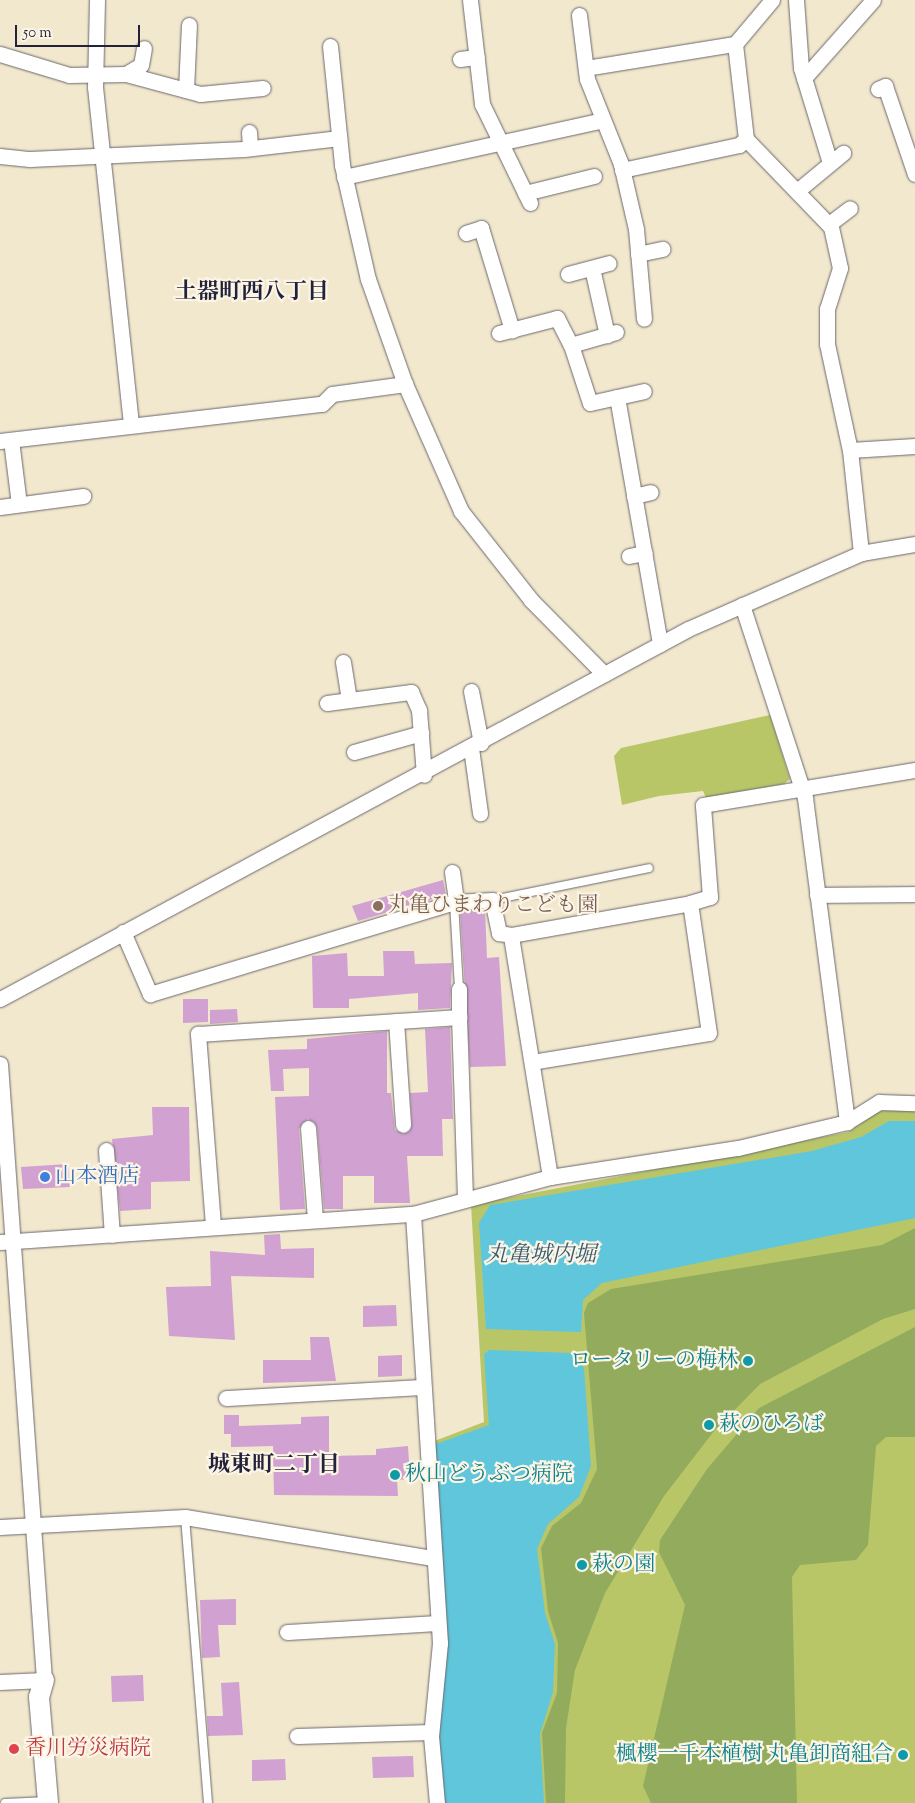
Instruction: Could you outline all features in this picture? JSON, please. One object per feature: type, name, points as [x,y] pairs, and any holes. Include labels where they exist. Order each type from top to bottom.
[{"type":"street","points":[[97,0],[96,76],[102,155],[131,424]]},
{"type":"street","points":[[470,0],[482,104],[527,198],[594,176]]},
{"type":"street","points":[[586,68],[735,44],[772,0]]},
{"type":"street","points":[[796,0],[804,78],[830,163]]},
{"type":"street","points":[[804,78],[873,0]]},
{"type":"street","points":[[579,15],[586,68],[622,170],[638,254],[644,319]]},
{"type":"street","points":[[186,90],[189,25]]},
{"type":"street","points":[[735,44],[746,139],[828,224],[840,268],[827,309],[827,344],[850,450],[861,553]]},
{"type":"street","points":[[330,46],[344,177],[368,279],[405,384],[461,512],[531,600],[604,674]]},
{"type":"street","points":[[126,74],[141,65],[144,48]]},
{"type":"street","points":[[0,54],[69,75],[126,74],[200,94],[264,88]]},
{"type":"street","points":[[460,59],[477,57]]},
{"type":"street","points":[[878,89],[885,86],[915,174]]},
{"type":"street","points":[[344,177],[502,144],[603,120]]},
{"type":"street","points":[[249,132],[250,148]]},
{"type":"street","points":[[9,161],[250,148],[339,138]]},
{"type":"street","points":[[622,170],[738,146],[746,139]]},
{"type":"street","points":[[797,191],[843,153]]},
{"type":"street","points":[[828,224],[850,208]]},
{"type":"street","points":[[466,233],[482,228],[505,332],[557,318],[571,344],[590,403],[644,391]]},
{"type":"street","points":[[638,254],[662,249]]},
{"type":"street","points":[[568,274],[610,263]]},
{"type":"street","points":[[571,344],[612,334],[592,268]]},
{"type":"street","points":[[18,504],[5,440],[131,424],[322,404],[332,394],[405,384]]},
{"type":"street","points":[[617,397],[660,644]]},
{"type":"street","points":[[850,450],[915,446]]},
{"type":"street","points":[[634,496],[651,492]]},
{"type":"street","points":[[0,507],[83,496]]},
{"type":"street","points":[[0,999],[123,932],[424,775],[660,644],[861,553],[915,544]]},
{"type":"street","points":[[629,556],[644,553]]},
{"type":"street","points":[[742,606],[803,788],[847,1122]]},
{"type":"street","points":[[343,662],[349,699]]},
{"type":"street","points":[[471,691],[480,813]]},
{"type":"street","points":[[327,703],[411,692],[419,710],[424,775]]},
{"type":"street","points":[[354,752],[421,734]]},
{"type":"street","points":[[123,932],[150,994],[455,902],[492,900],[499,933],[511,935],[690,903],[710,897],[703,805],[915,770]]},
{"type":"street","points":[[452,872],[455,902]]},
{"type":"street","points":[[816,896],[915,894]]},
{"type":"street","points":[[532,1062],[709,1033],[690,903]]},
{"type":"street","points":[[511,935],[550,1176]]},
{"type":"street","points":[[459,989],[466,1197]]},
{"type":"street","points":[[213,1225],[198,1034],[459,1017]]},
{"type":"street","points":[[396,1021],[403,1125]]},
{"type":"street","points":[[0,1064],[6,1241],[34,1525],[44,1680],[40,1697],[48,1802]]},
{"type":"street","points":[[6,1241],[112,1235],[213,1225],[413,1214],[466,1197],[550,1176],[738,1148],[847,1122],[879,1102],[915,1102]]},
{"type":"street","points":[[308,1128],[315,1220]]},
{"type":"street","points":[[106,1150],[112,1235]]},
{"type":"street","points":[[413,1214],[432,1558],[438,1623],[431,1732],[437,1803]]},
{"type":"street","points":[[226,1398],[423,1387]]},
{"type":"street","points":[[0,1527],[184,1517],[432,1558]]},
{"type":"street","points":[[287,1632],[438,1623]]},
{"type":"street","points":[[0,1682],[44,1680]]},
{"type":"street","points":[[297,1736],[431,1732]]},
{"type":"lane","points":[[492,900],[649,868]]},
{"type":"lane","points":[[455,902],[459,989]]},
{"type":"lane","points":[[184,1517],[208,1803]]},
{"type":"lane","points":[[5,1803],[48,1802]]},
{"type":"green space","points":[[770,715],[790,779],[784,784],[706,798],[703,791],[659,796],[622,805],[614,756],[621,748]]},
{"type":"green space","points":[[894,1108],[915,1109],[915,1803],[442,1803],[438,1753],[445,1650],[432,1442],[484,1422],[471,1205],[848,1132],[878,1112]]},
{"type":"green space","points":[[915,1228],[915,1309],[883,1319],[760,1384],[714,1431],[664,1496],[605,1593],[575,1670],[566,1728],[565,1803],[546,1803],[542,1733],[557,1693],[558,1643],[548,1611],[541,1548],[552,1526],[581,1503],[597,1469],[584,1313],[588,1303],[611,1289],[882,1245]]},
{"type":"green space","points":[[915,1327],[915,1437],[886,1437],[876,1446],[868,1545],[856,1560],[800,1565],[792,1577],[797,1803],[651,1803],[643,1786],[685,1605],[659,1552],[660,1540],[707,1469],[759,1408]]},
{"type":"water","name":"丸亀城内堀","points":[[889,1121],[915,1121],[915,1218],[602,1283],[583,1300],[581,1332],[486,1329],[479,1223],[490,1205],[812,1151],[861,1137]]},
{"type":"water","points":[[489,1350],[571,1353],[584,1368],[591,1466],[579,1497],[548,1524],[537,1549],[545,1613],[555,1644],[553,1692],[540,1734],[544,1803],[443,1803],[438,1753],[446,1650],[433,1445],[489,1425],[484,1354]]},
{"type":"building","points":[[443,880],[446,895],[358,921],[352,906]]},
{"type":"building","points":[[485,910],[487,958],[499,957],[506,1066],[470,1067],[460,911]]},
{"type":"building","points":[[383,951],[414,951],[415,964],[452,963],[450,1008],[418,1010],[418,993],[349,999],[349,1008],[313,1008],[312,956],[347,953],[348,976],[384,976]]},
{"type":"building","points":[[183,999],[208,999],[208,1022],[183,1023]]},
{"type":"building","points":[[237,1009],[238,1022],[210,1024],[210,1010]]},
{"type":"building","points":[[450,1027],[453,1119],[442,1119],[443,1156],[407,1156],[410,1203],[374,1203],[374,1176],[343,1176],[343,1209],[324,1209],[317,1127],[308,1119],[299,1129],[305,1209],[280,1210],[275,1097],[309,1096],[309,1068],[283,1069],[284,1091],[271,1091],[268,1050],[307,1049],[307,1039],[387,1031],[387,1093],[391,1093],[395,1130],[404,1134],[412,1125],[410,1093],[428,1092],[425,1029]]},
{"type":"building","points":[[152,1107],[189,1107],[190,1181],[151,1182],[151,1209],[120,1211],[112,1139],[153,1135]]},
{"type":"building","name":"山本酒店","points":[[68,1164],[70,1187],[23,1189],[21,1167]]},
{"type":"building","points":[[280,1234],[281,1249],[314,1248],[314,1278],[231,1276],[235,1340],[169,1336],[166,1287],[211,1286],[210,1251],[265,1255],[264,1235]]},
{"type":"building","points":[[396,1305],[397,1326],[363,1327],[363,1306]]},
{"type":"building","points":[[310,1337],[329,1337],[336,1381],[263,1383],[263,1360],[311,1360]]},
{"type":"building","points":[[402,1355],[402,1376],[378,1377],[378,1356]]},
{"type":"building","points":[[224,1415],[239,1415],[239,1426],[301,1424],[301,1417],[329,1416],[329,1456],[376,1455],[376,1449],[408,1446],[410,1479],[397,1480],[398,1496],[274,1495],[273,1446],[231,1447],[231,1434],[224,1434]]},
{"type":"building","points":[[236,1599],[236,1625],[218,1625],[220,1657],[202,1658],[200,1600]]},
{"type":"building","points":[[143,1675],[144,1701],[112,1702],[111,1676]]},
{"type":"building","points":[[239,1682],[243,1735],[208,1736],[207,1716],[223,1716],[221,1683]]},
{"type":"building","points":[[413,1756],[414,1777],[373,1778],[372,1757]]},
{"type":"building","points":[[285,1759],[286,1780],[252,1781],[252,1760]]},
{"type":"place","name":"丸亀ひまわりこども園","points":[[378,906]]},
{"type":"place","name":"山本酒店","points":[[45,1177]]},
{"type":"place","name":"ロータリーの梅林","points":[[748,1361]]},
{"type":"place","name":"萩のひろば","points":[[709,1425]]},
{"type":"place","name":"秋山どうぶつ病院","points":[[395,1475]]},
{"type":"place","name":"萩の園","points":[[582,1565]]},
{"type":"place","name":"香川労災病院","points":[[14,1749]]},
{"type":"place","name":"楓櫻一千本植樹 丸亀卸商組合","points":[[903,1755]]},
{"type":"district","name":"土器町西八丁目","points":[[252,294]]},
{"type":"district","name":"城東町二丁目","points":[[274,1467]]}]
